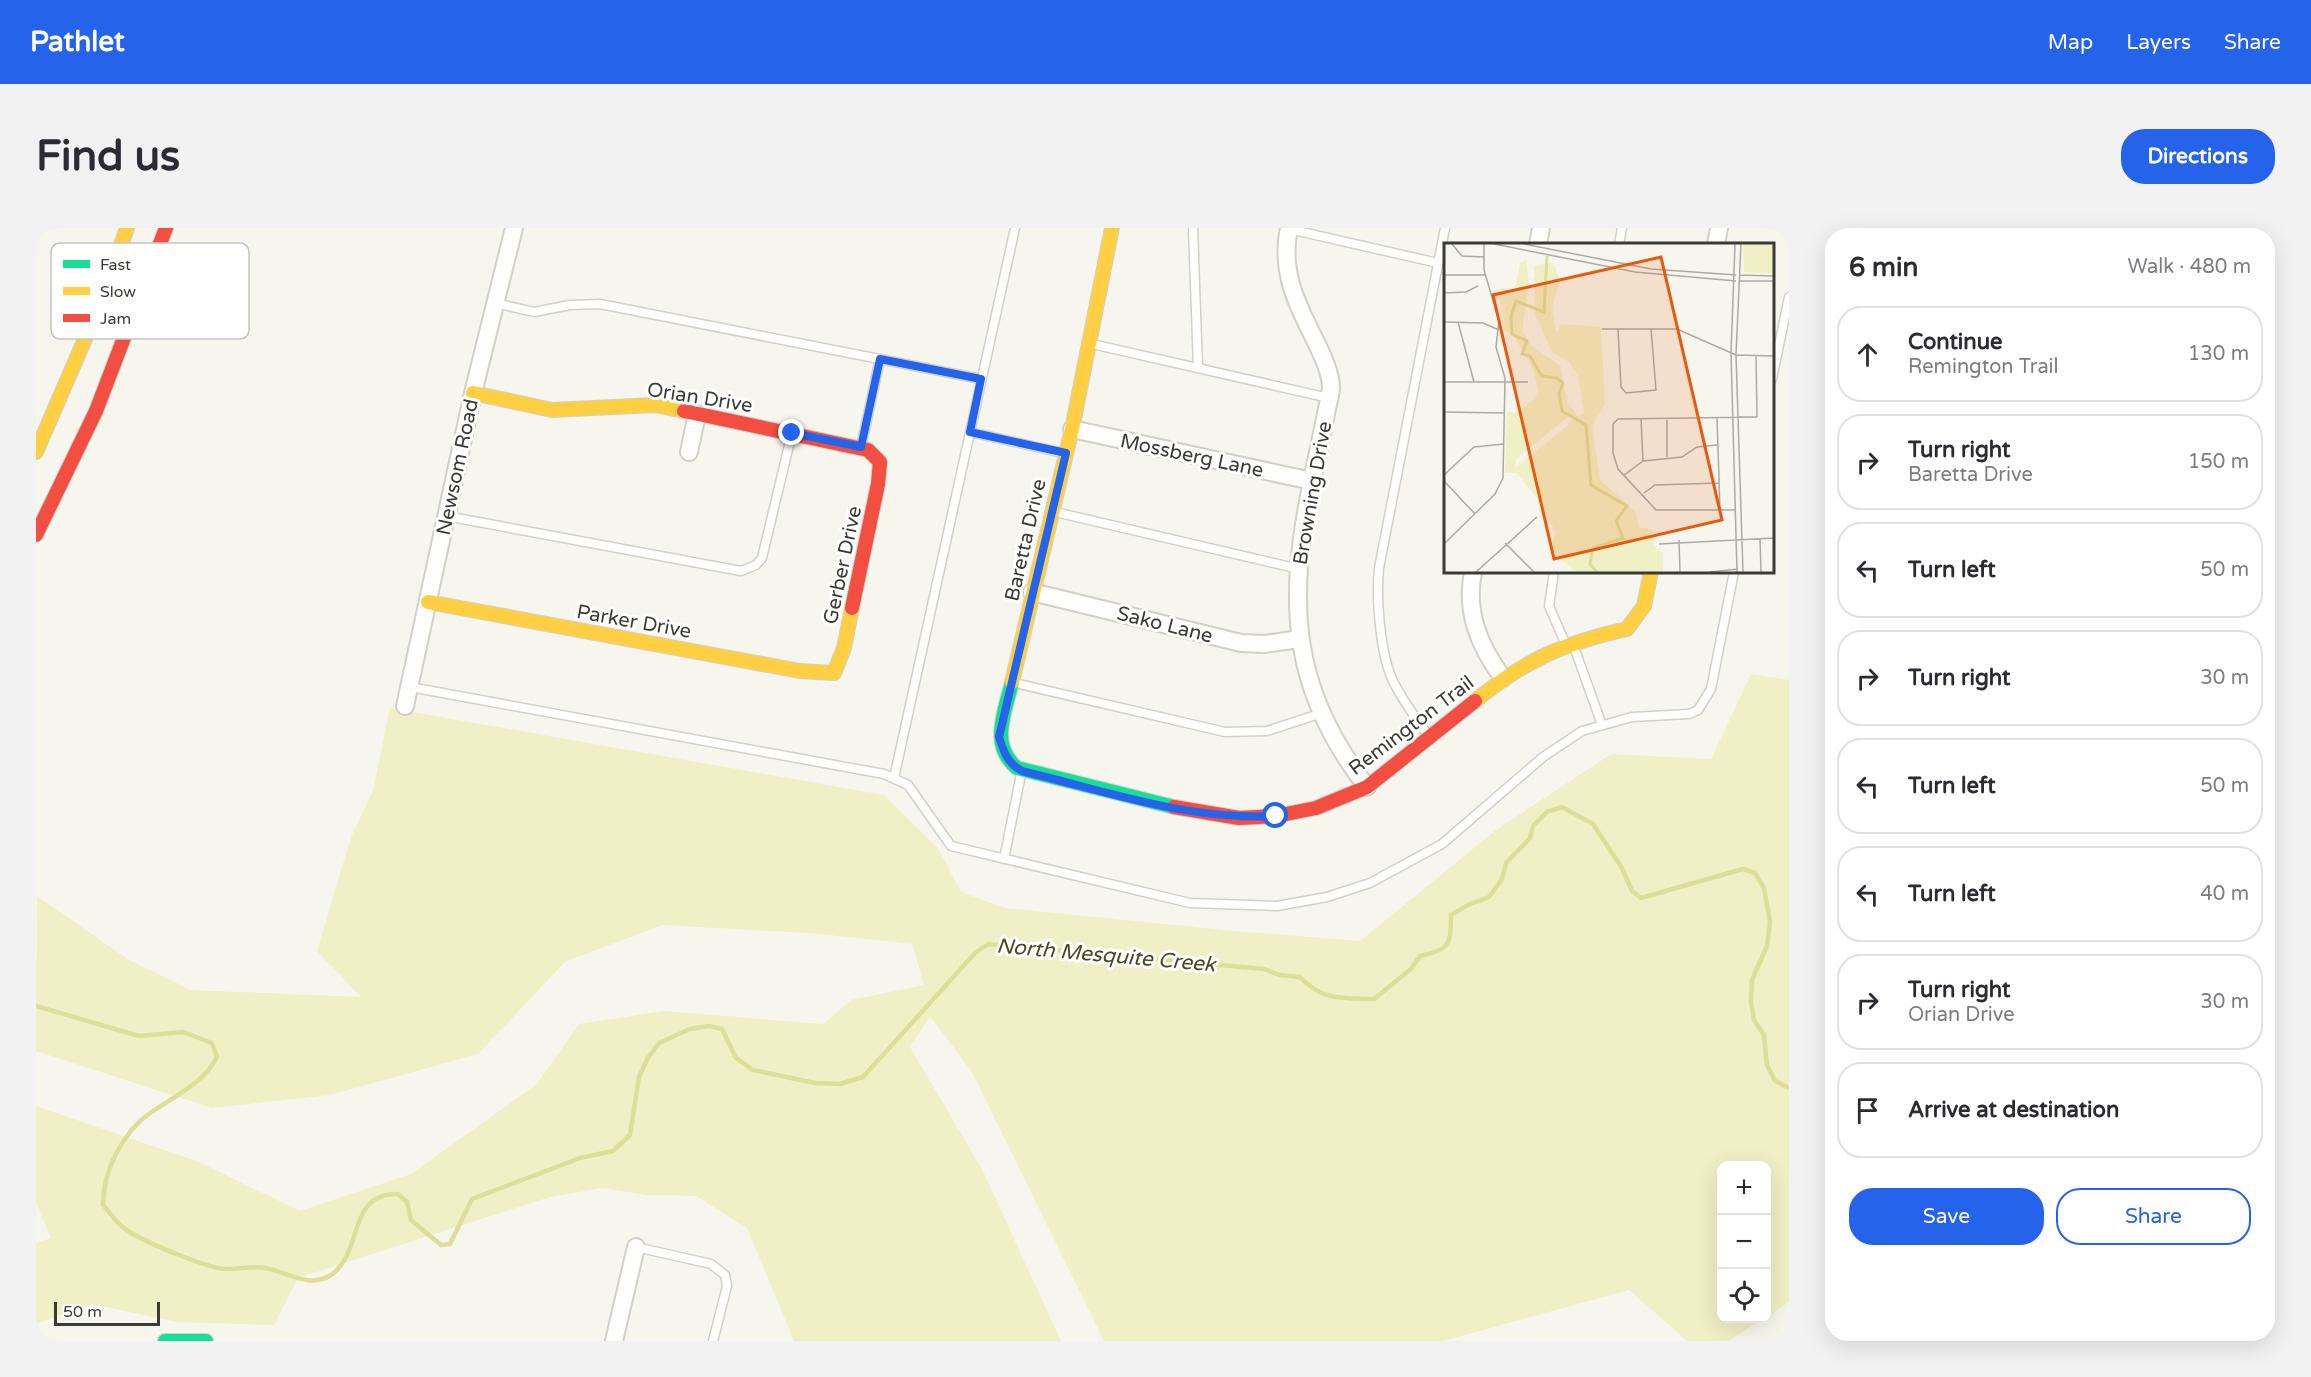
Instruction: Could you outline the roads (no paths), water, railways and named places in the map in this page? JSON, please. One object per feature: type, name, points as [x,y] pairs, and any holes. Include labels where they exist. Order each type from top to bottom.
[{"type":"street","points":[[122,243],[127,228]]},
{"type":"street","points":[[160,243],[166,228]]},
{"type":"street","name":"Newsom Road","points":[[405,706],[473,393],[514,228]]},
{"type":"street","name":"Baretta Drive","points":[[1004,755],[999,737],[1072,429],[1112,228]]},
{"type":"street","points":[[1538,243],[1541,228]]},
{"type":"street","points":[[1716,243],[1719,228]]},
{"type":"street","name":"Browning Drive","points":[[1289,229],[1286,243],[1287,275],[1294,299],[1326,364],[1331,388],[1301,534],[1296,606],[1299,639],[1310,681],[1322,713],[1342,755],[1367,787]]},
{"type":"street","points":[[36,452],[85,339]]},
{"type":"street","points":[[36,536],[96,411],[124,339]]},
{"type":"street","name":"Orian Drive","points":[[473,393],[552,410],[655,405],[861,447],[868,450],[880,462]]},
{"type":"street","points":[[689,452],[697,414]]},
{"type":"street","name":"Mossberg Lane","points":[[1072,429],[1312,481]]},
{"type":"street","name":"Gerber Drive","points":[[834,674],[846,636],[879,484],[880,462]]},
{"type":"street","points":[[1473,573],[1469,600],[1473,621],[1486,656],[1503,678]]},
{"type":"street","name":"Remington Trail","points":[[1004,755],[1012,765],[1022,771],[1204,814],[1239,818],[1276,816],[1316,808],[1367,787],[1503,678],[1569,644],[1626,629],[1644,606],[1651,573]]},
{"type":"street","name":"Sako Lane","points":[[1032,592],[1240,643],[1265,644],[1299,639]]},
{"type":"street","name":"Parker Drive","points":[[428,602],[800,671],[834,674]]},
{"type":"street","points":[[614,1341],[636,1247]]},
{"type":"street","points":[[165,1341],[206,1341]]},
{"type":"lane","points":[[894,778],[1015,228]]},
{"type":"lane","points":[[1193,228],[1198,368]]},
{"type":"lane","points":[[1429,737],[1393,682],[1383,641],[1377,591],[1379,568],[1444,228]]},
{"type":"lane","points":[[1619,243],[1622,228]]},
{"type":"lane","points":[[1289,229],[1438,263]]},
{"type":"lane","points":[[1774,375],[1789,297]]},
{"type":"lane","points":[[495,303],[534,312],[570,305],[600,304],[981,379]]},
{"type":"lane","points":[[1089,343],[1329,398]]},
{"type":"lane","points":[[861,447],[880,359]]},
{"type":"lane","points":[[970,432],[1066,453]]},
{"type":"lane","points":[[446,516],[741,571],[756,565],[762,558],[792,433]]},
{"type":"lane","points":[[1052,512],[1299,569]]},
{"type":"lane","points":[[1554,573],[1549,606],[1569,644],[1602,725]]},
{"type":"lane","points":[[410,687],[884,774],[908,785],[951,846],[1190,903],[1277,906],[1327,897],[1370,883],[1434,849],[1542,757],[1582,731],[1632,717],[1689,714],[1701,706],[1711,689],[1734,573]]},
{"type":"lane","points":[[1011,682],[1225,732],[1268,731],[1322,713]]},
{"type":"lane","points":[[1004,859],[1022,771]]},
{"type":"lane","points":[[636,1247],[711,1264],[725,1275],[727,1286],[713,1341]]},
{"type":"waterway","name":"North Mesquite Creek","points":[[36,1006],[139,1036],[183,1032],[212,1043],[217,1057],[211,1066],[187,1089],[140,1121],[116,1154],[106,1179],[103,1205],[118,1223],[136,1236],[161,1248],[217,1268],[266,1268],[306,1280],[323,1279],[341,1265],[363,1213],[370,1203],[382,1196],[398,1194],[407,1202],[411,1220],[441,1245],[450,1244],[472,1199],[580,1158],[613,1151],[630,1135],[639,1077],[648,1058],[659,1043],[690,1029],[709,1026],[722,1029],[736,1058],[753,1070],[815,1083],[840,1084],[863,1077],[975,953],[988,944],[1264,969],[1279,975],[1300,977],[1316,990],[1334,997],[1374,999],[1411,969],[1420,956],[1443,948],[1449,940],[1451,915],[1489,897],[1502,879],[1506,863],[1530,838],[1533,826],[1547,812],[1562,807],[1593,824],[1622,868],[1632,891],[1641,898],[1743,869],[1755,873],[1764,888],[1770,922],[1767,946],[1752,980],[1751,1002],[1754,1020],[1764,1035],[1767,1065],[1775,1081],[1789,1088]]}]
